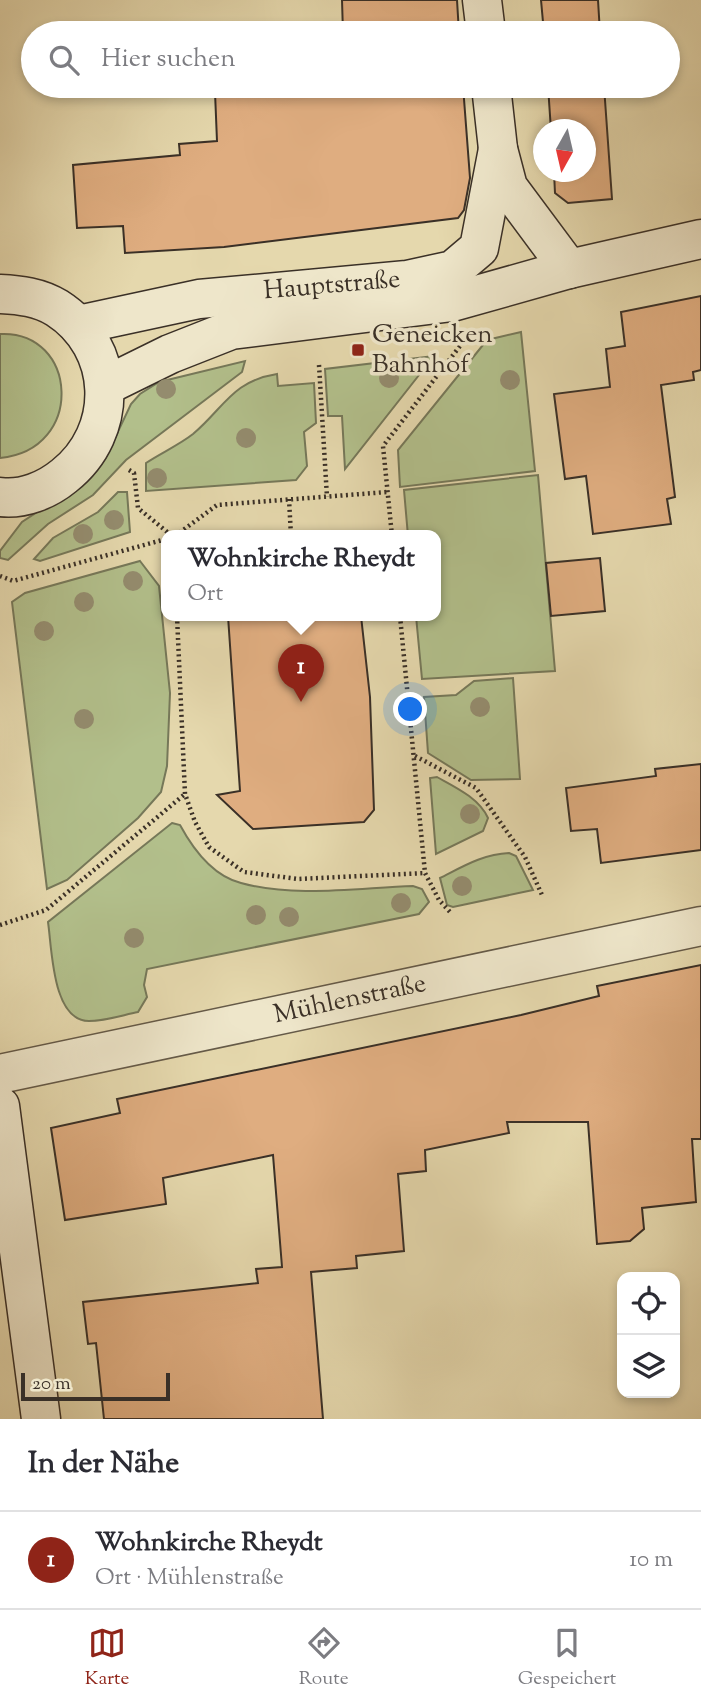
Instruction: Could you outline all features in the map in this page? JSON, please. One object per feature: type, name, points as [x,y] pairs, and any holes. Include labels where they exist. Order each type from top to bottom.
[{"type":"street","points":[[482,0],[485,21]]},
{"type":"street","points":[[492,98],[498,149],[508,187],[569,269]]},
{"type":"street","name":"Hauptstraße","points":[[78,325],[199,299],[407,280],[453,270],[479,248],[498,149]]},
{"type":"street","name":"Hauptstraße","points":[[105,386],[170,354],[231,330],[452,302],[569,269],[701,239]]},
{"type":"street","points":[[0,294],[30,296],[56,307],[78,325],[98,356],[105,386],[100,429],[93,446],[81,463],[50,488],[4,505]]},
{"type":"street","name":"Mühlenstraße","points":[[0,1074],[701,926]]},
{"type":"street","points":[[0,1106],[41,1419]]},
{"type":"path","points":[[391,530],[383,446],[505,286]]},
{"type":"path","points":[[314,318],[327,497]]},
{"type":"path","points":[[93,446],[134,473],[138,508],[166,530]]},
{"type":"path","points":[[182,530],[217,505],[387,492]]},
{"type":"path","points":[[289,499],[291,530]]},
{"type":"path","points":[[0,576],[13,581],[161,540]]},
{"type":"path","points":[[177,621],[185,794],[195,822],[209,847],[244,872],[298,878],[425,873]]},
{"type":"path","points":[[401,621],[425,873],[439,900],[451,914]]},
{"type":"path","points":[[415,756],[476,788],[525,857],[542,894]]},
{"type":"path","points":[[0,925],[46,910],[185,794]]},
{"type":"green space","points":[[521,332],[535,471],[400,487],[398,450],[487,340]]},
{"type":"green space","points":[[0,334],[26,338],[45,351],[57,369],[62,392],[58,414],[47,435],[28,450],[0,458]]},
{"type":"green space","points":[[434,356],[345,469],[342,416],[328,416],[325,369]]},
{"type":"green space","points":[[245,361],[242,372],[126,460],[93,495],[48,524],[8,560],[0,558],[0,551],[22,522],[89,478],[106,457],[131,404],[140,394],[159,382]]},
{"type":"green space","points":[[277,374],[278,386],[314,383],[316,423],[304,432],[307,466],[296,480],[146,491],[146,463],[193,434],[239,389]]},
{"type":"green space","points":[[538,475],[555,671],[422,679],[416,621],[441,621],[441,530],[407,530],[404,490]]},
{"type":"green space","points":[[118,492],[127,492],[130,532],[40,561],[34,559],[53,538],[98,512]]},
{"type":"green space","points":[[140,561],[159,586],[170,693],[167,766],[161,792],[138,818],[67,880],[47,889],[12,602],[25,593]]},
{"type":"green space","points":[[513,678],[520,779],[471,780],[428,753],[424,697],[456,695],[474,681]]},
{"type":"green space","points":[[437,777],[473,799],[488,818],[483,831],[436,854],[430,778]]},
{"type":"green space","points":[[172,823],[180,825],[191,843],[213,868],[241,883],[262,888],[304,891],[413,886],[422,889],[429,902],[419,914],[147,969],[144,985],[147,997],[138,1012],[95,1021],[77,1018],[61,997],[56,981],[48,922]]},
{"type":"green space","points":[[509,853],[516,856],[533,890],[453,907],[447,905],[440,878],[482,858]]},
{"type":"building","points":[[342,0],[457,0],[458,21],[343,21]]},
{"type":"building","points":[[541,0],[598,0],[599,21],[543,21]]},
{"type":"building","points":[[215,98],[464,98],[470,178],[464,210],[458,218],[224,247],[125,253],[123,226],[77,228],[73,165],[180,155],[179,144],[217,141]]},
{"type":"building","points":[[549,98],[605,98],[612,199],[568,203],[555,193],[554,182],[596,182],[596,119],[550,119]]},
{"type":"building","points":[[701,296],[701,370],[693,372],[694,380],[661,385],[675,497],[667,499],[671,524],[593,534],[586,476],[565,479],[554,394],[610,387],[606,349],[625,346],[621,312]]},
{"type":"building","points":[[600,558],[605,611],[551,616],[546,563]]},
{"type":"building","points":[[228,621],[362,621],[370,697],[374,810],[364,822],[253,829],[217,795],[240,791]]},
{"type":"building","points":[[701,764],[701,850],[601,863],[597,829],[571,831],[566,788],[656,776],[655,769]]},
{"type":"building","points":[[701,965],[701,1139],[692,1139],[696,1202],[642,1208],[644,1229],[630,1241],[597,1244],[588,1122],[507,1122],[509,1133],[425,1150],[426,1171],[398,1174],[404,1251],[356,1256],[357,1268],[311,1272],[323,1419],[104,1419],[96,1343],[88,1344],[83,1302],[258,1283],[256,1269],[282,1267],[273,1155],[163,1178],[166,1204],[65,1220],[51,1128],[120,1113],[117,1099],[521,1015],[599,996],[597,986]]},
{"type":"place","name":"Geneicken Bahnhof","points":[[358,350]]},
{"type":"place","name":"Wohnkirche Rheydt","points":[[301,702]]}]
